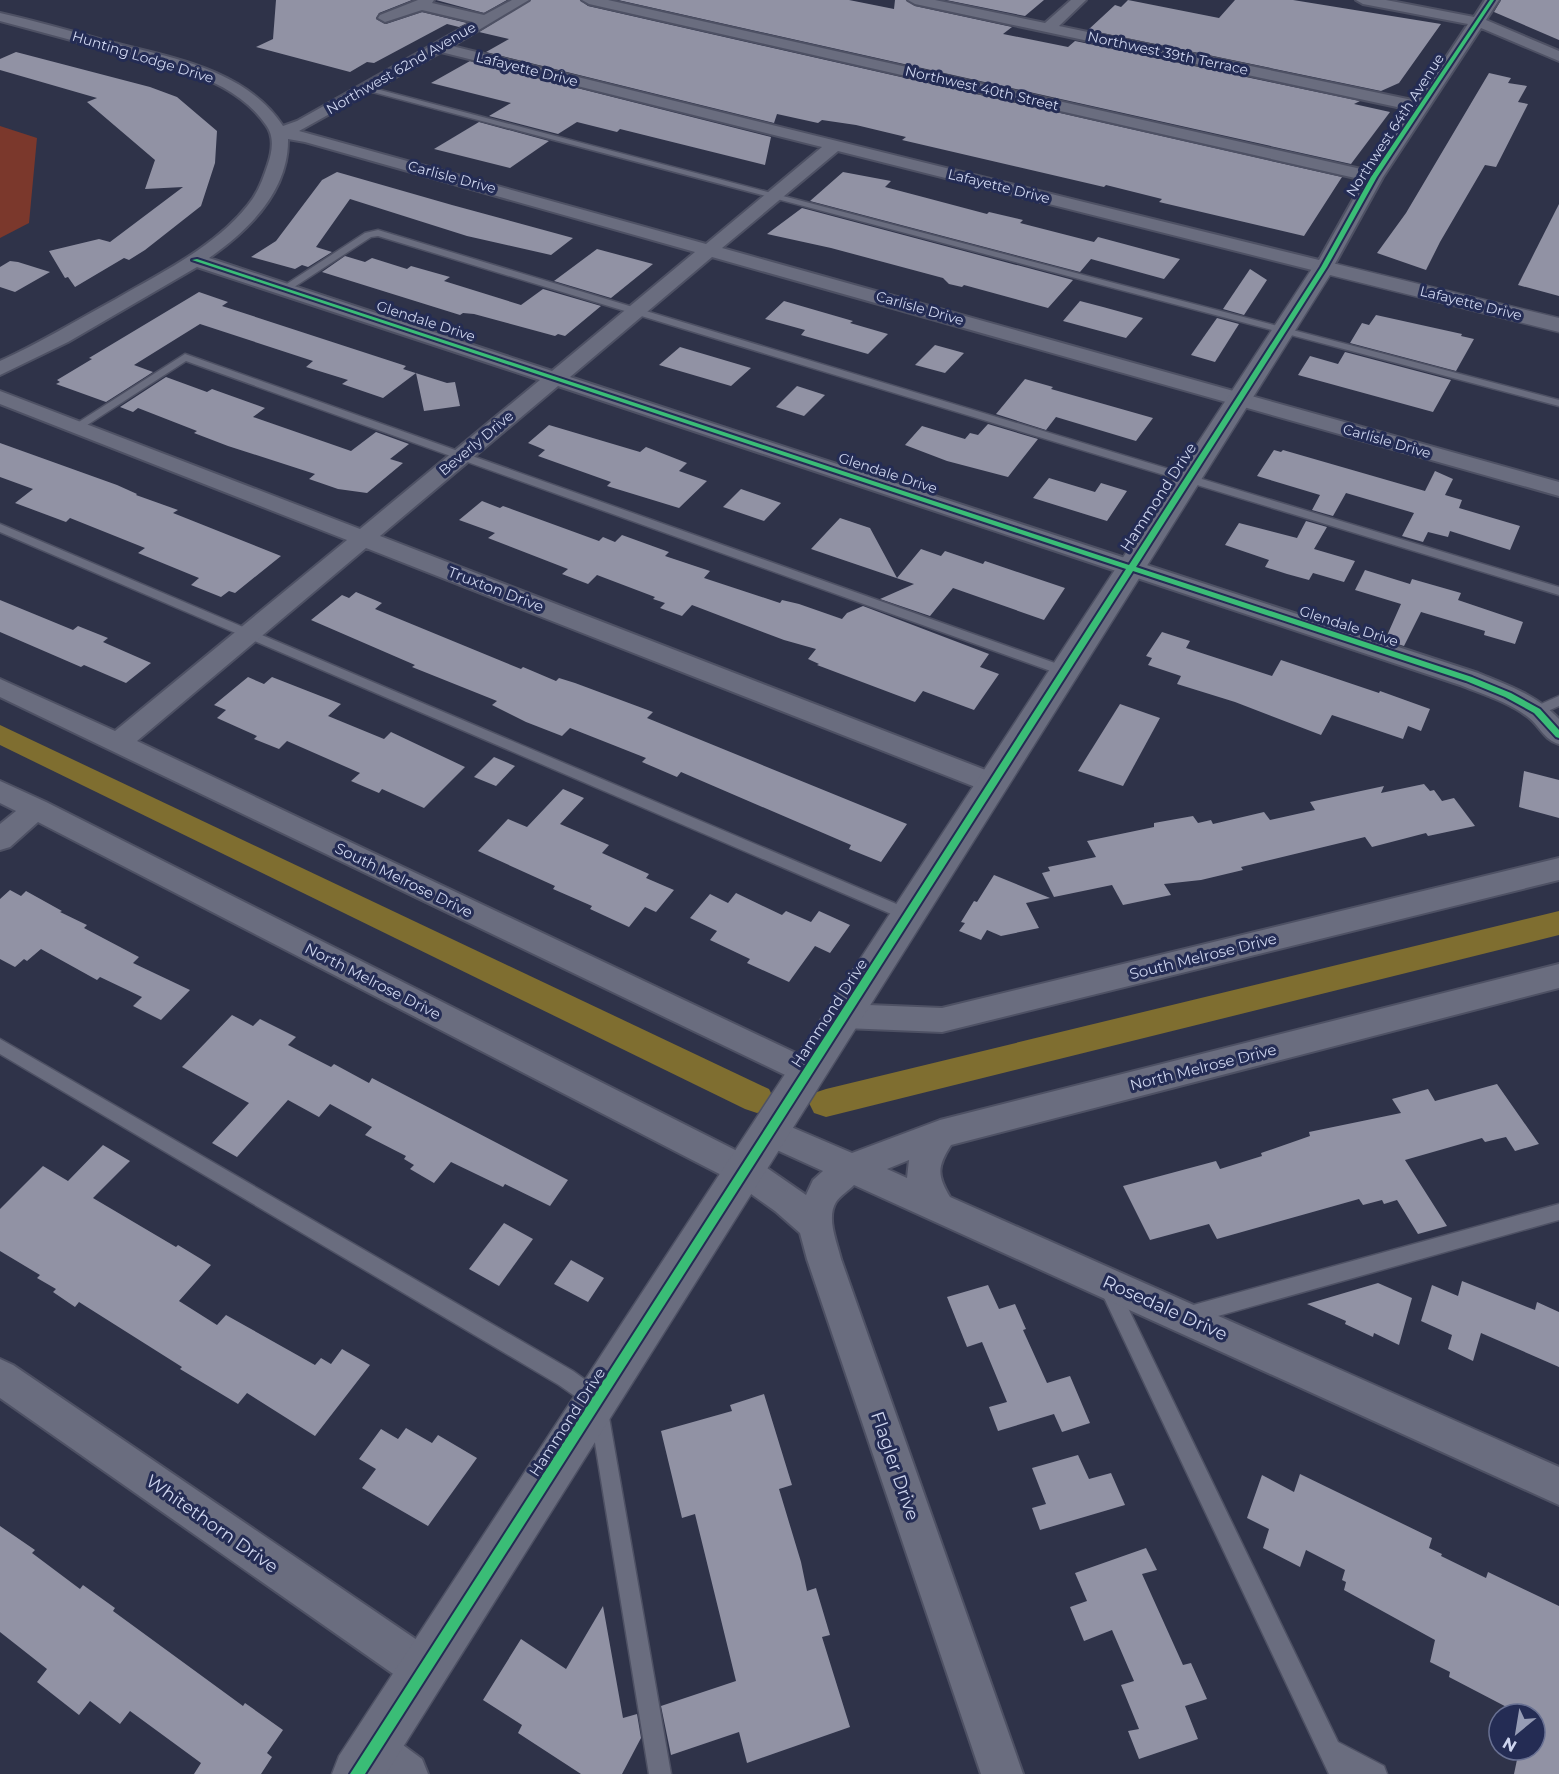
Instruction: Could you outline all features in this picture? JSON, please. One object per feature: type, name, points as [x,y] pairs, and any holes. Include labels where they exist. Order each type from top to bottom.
[{"type":"street","name":"Northwest 62nd Avenue","points":[[279,133],[303,124],[522,0]]},
{"type":"street","name":"Northwest 40th Street","points":[[590,0],[1374,177]]},
{"type":"street","name":"Northwest 39th Terrace","points":[[915,0],[1421,107]]},
{"type":"street","points":[[1048,28],[1079,0]]},
{"type":"street","points":[[1363,0],[1479,22],[1559,56]]},
{"type":"street","name":"Northwest 64th Avenue","points":[[1324,267],[1374,177],[1492,0]]},
{"type":"street","points":[[385,18],[424,3],[485,20]]},
{"type":"street","name":"Hunting Lodge Drive","points":[[0,16],[168,62],[222,81],[243,94],[265,114],[279,133]]},
{"type":"street","name":"Lafayette Drive","points":[[439,47],[1559,325]]},
{"type":"street","points":[[0,369],[31,355],[195,260],[234,230],[262,198],[272,181],[279,133]]},
{"type":"street","name":"Carlisle Drive","points":[[279,133],[306,137],[708,248],[1559,489]]},
{"type":"street","name":"Beverly Drive","points":[[118,743],[708,248],[835,145]]},
{"type":"street","name":"Glendale Drive","points":[[195,260],[1469,679],[1508,695],[1537,711],[1559,735]]},
{"type":"street","name":"Hammond Drive","points":[[365,1762],[1324,267]]},
{"type":"street","name":"Truxton Drive","points":[[0,397],[992,783]]},
{"type":"street","name":"South Melrose Drive","points":[[0,687],[808,1073]]},
{"type":"street","name":"North Melrose Drive","points":[[0,791],[745,1172],[788,1200],[815,1225]]},
{"type":"street","points":[[0,840],[36,809]]},
{"type":"street","name":"South Melrose Drive","points":[[844,1016],[942,1020],[1559,869]]},
{"type":"street","name":"North Melrose Drive","points":[[851,1168],[940,1134],[1559,976]]},
{"type":"street","name":"Rosedale Drive","points":[[770,1132],[1559,1486]]},
{"type":"street","points":[[938,1207],[926,1188],[922,1172],[924,1159],[940,1134]]},
{"type":"street","name":"Flagler Drive","points":[[851,1168],[825,1190],[818,1207],[815,1225],[824,1259],[1002,1774]]},
{"type":"street","name":"Whitethorn Drive","points":[[0,1377],[424,1670]]},
{"type":"street","points":[[365,1762],[407,1774]]},
{"type":"lane","points":[[368,88],[1559,403]]},
{"type":"lane","points":[[284,289],[368,235],[378,233],[1559,591]]},
{"type":"lane","points":[[77,427],[185,357],[1064,671]]},
{"type":"lane","points":[[0,528],[908,915]]},
{"type":"lane","points":[[1537,711],[1559,701]]},
{"type":"lane","points":[[0,1046],[566,1378],[598,1401],[660,1774]]},
{"type":"lane","points":[[1184,1317],[1559,1212]]},
{"type":"lane","points":[[1541,1217],[1559,1225]]},
{"type":"lane","points":[[1106,1282],[1341,1774]]},
{"type":"lane","points":[[1329,1750],[1376,1774]]},
{"type":"shaded area","points":[[0,126],[37,138],[29,223],[0,238]]},
{"type":"building","points":[[276,0],[412,0],[379,13],[376,19],[386,24],[422,12],[467,23],[459,27],[447,24],[374,63],[367,62],[350,72],[256,47],[273,39]]},
{"type":"building","points":[[436,0],[507,0],[484,13]]},
{"type":"building","points":[[531,0],[580,0],[588,6],[1342,177],[1304,236],[1159,202],[1162,199],[1106,185],[1104,187],[902,140],[906,137],[856,125],[822,120],[818,123],[777,114],[774,123],[486,52],[509,39],[479,32]]},
{"type":"building","points":[[618,0],[849,0],[894,9],[895,0],[906,0],[915,6],[1012,27],[1003,34],[1068,47],[1075,41],[1360,101],[1354,104],[1390,112],[1351,164]]},
{"type":"building","points":[[946,0],[1044,0],[1025,16]]},
{"type":"building","points":[[1128,0],[1219,18],[1235,0],[1293,0],[1441,24],[1399,83],[1381,91],[1088,30],[1115,5],[1121,7]]},
{"type":"building","points":[[1501,0],[1559,0],[1559,40],[1494,12]]},
{"type":"building","points":[[16,52],[150,87],[177,97],[217,131],[215,163],[201,206],[145,250],[129,260],[124,258],[75,287],[68,277],[65,278],[49,251],[99,239],[110,242],[183,187],[145,189],[155,160],[87,102],[97,98],[0,70],[0,59]]},
{"type":"building","points":[[470,61],[771,137],[765,165],[620,129],[617,132],[577,122],[558,134],[489,116],[511,103],[431,83]]},
{"type":"building","points":[[1489,73],[1511,78],[1508,83],[1527,86],[1518,102],[1528,104],[1496,167],[1485,165],[1426,270],[1377,253],[1406,213]]},
{"type":"building","points":[[479,122],[549,141],[510,168],[434,149]]},
{"type":"building","points":[[337,172],[573,238],[551,255],[467,236],[350,199],[316,247],[332,252],[308,267],[302,265],[295,269],[251,257],[276,241],[322,180]]},
{"type":"building","points":[[843,172],[891,181],[885,187],[987,214],[989,212],[1023,220],[1020,223],[1094,242],[1098,237],[1180,259],[1164,279],[1091,259],[1080,272],[810,201]]},
{"type":"building","points":[[1559,204],[1559,296],[1518,285]]},
{"type":"building","points":[[802,208],[1073,280],[1048,308],[964,285],[962,287],[949,284],[943,278],[831,248],[767,234]]},
{"type":"building","points":[[597,249],[653,264],[611,298],[554,281]]},
{"type":"building","points":[[345,256],[365,262],[372,258],[407,269],[411,266],[450,277],[444,281],[521,305],[543,289],[601,306],[565,336],[558,334],[555,336],[474,314],[460,315],[322,272]]},
{"type":"building","points":[[10,261],[50,272],[15,292],[0,287],[0,267]]},
{"type":"building","points":[[1250,269],[1267,280],[1244,315],[1223,309]]},
{"type":"building","points":[[199,292],[228,302],[222,306],[406,366],[403,369],[416,373],[383,398],[342,384],[348,380],[306,367],[313,361],[200,324],[134,365],[153,372],[106,402],[56,384],[60,382],[57,380],[92,359],[89,358]]},
{"type":"building","points":[[784,301],[853,321],[850,323],[888,334],[868,354],[801,335],[805,330],[765,319]]},
{"type":"building","points":[[1080,301],[1143,318],[1126,338],[1063,321]]},
{"type":"building","points":[[1376,315],[1462,334],[1461,336],[1474,339],[1456,371],[1350,343],[1362,323],[1369,325]]},
{"type":"building","points":[[1217,318],[1239,324],[1215,362],[1191,355]]},
{"type":"building","points":[[935,345],[964,353],[945,373],[915,365]]},
{"type":"building","points":[[680,347],[751,368],[731,386],[659,365]]},
{"type":"building","points":[[1345,352],[1451,380],[1433,412],[1298,375],[1310,356],[1338,364]]},
{"type":"building","points":[[416,373],[447,383],[455,382],[460,406],[424,411]]},
{"type":"building","points":[[166,377],[207,392],[212,389],[265,408],[253,417],[351,451],[376,432],[409,444],[390,459],[403,463],[367,493],[338,489],[309,479],[315,474],[228,446],[138,408],[133,412],[120,407]]},
{"type":"building","points":[[1025,379],[1053,387],[1051,389],[1153,418],[1136,441],[1056,417],[1046,430],[996,414]]},
{"type":"building","points":[[797,386],[825,395],[804,416],[776,407]]},
{"type":"building","points":[[988,424],[1038,439],[1008,477],[947,461],[905,445],[922,426],[965,439],[970,433],[978,435]]},
{"type":"building","points":[[549,425],[640,452],[646,447],[687,463],[679,471],[707,481],[679,508],[607,486],[611,482],[538,456],[545,450],[528,443]]},
{"type":"building","points":[[0,443],[117,485],[136,495],[178,510],[173,513],[281,556],[235,593],[229,591],[221,597],[191,585],[199,578],[138,553],[145,548],[70,518],[66,522],[15,503],[33,489],[0,477]]},
{"type":"building","points":[[1274,450],[1281,452],[1283,450],[1425,491],[1435,471],[1453,479],[1445,495],[1462,500],[1459,508],[1520,526],[1510,550],[1450,531],[1448,537],[1428,532],[1423,542],[1402,536],[1414,513],[1346,493],[1333,516],[1312,510],[1320,495],[1257,476]]},
{"type":"building","points":[[1049,478],[1095,492],[1101,483],[1127,491],[1107,521],[1033,498]]},
{"type":"building","points":[[741,489],[781,503],[764,521],[723,507]]},
{"type":"building","points":[[482,501],[500,508],[503,506],[599,541],[603,537],[615,542],[622,535],[669,552],[665,556],[710,571],[704,578],[780,603],[782,600],[799,604],[842,619],[847,613],[863,606],[989,654],[980,667],[999,674],[974,710],[923,691],[915,702],[817,665],[819,664],[808,659],[816,649],[784,640],[692,605],[682,616],[660,608],[665,603],[653,599],[655,597],[597,575],[588,584],[562,574],[568,569],[488,538],[495,533],[459,520]]},
{"type":"building","points":[[840,518],[870,528],[897,578],[921,549],[941,556],[945,551],[983,564],[985,561],[1065,588],[1044,620],[953,588],[930,616],[880,599],[914,584],[811,549]]},
{"type":"building","points":[[1306,521],[1327,527],[1314,549],[1355,561],[1344,582],[1313,573],[1309,580],[1287,574],[1265,567],[1269,560],[1225,545],[1239,523],[1297,538]]},
{"type":"building","points":[[1365,570],[1410,584],[1412,579],[1461,593],[1458,600],[1523,622],[1515,644],[1484,635],[1485,631],[1421,612],[1404,646],[1385,640],[1401,604],[1355,590]]},
{"type":"building","points":[[356,592],[382,603],[375,609],[521,669],[523,667],[556,681],[559,678],[575,683],[653,712],[647,718],[907,824],[881,862],[849,849],[851,845],[681,772],[677,777],[642,762],[646,758],[570,728],[562,736],[526,722],[492,705],[497,701],[412,667],[415,665],[311,620],[342,595],[349,598]]},
{"type":"building","points":[[0,600],[73,630],[78,626],[108,638],[103,642],[151,663],[126,683],[84,665],[81,667],[0,632]]},
{"type":"building","points":[[1162,632],[1190,641],[1186,648],[1272,676],[1281,660],[1430,709],[1421,731],[1408,726],[1403,739],[1332,715],[1321,735],[1235,702],[1177,684],[1181,676],[1148,665],[1152,658],[1146,656]]},
{"type":"building","points":[[248,677],[264,684],[272,677],[341,704],[328,716],[384,739],[391,732],[465,767],[424,808],[382,789],[379,793],[351,781],[360,773],[287,741],[279,749],[254,739],[257,736],[217,718],[226,710],[214,705]]},
{"type":"building","points":[[1120,704],[1160,718],[1123,786],[1078,771]]},
{"type":"building","points":[[494,757],[515,766],[496,786],[474,777]]},
{"type":"building","points":[[1524,771],[1559,780],[1559,818],[1519,807]]},
{"type":"building","points":[[1424,784],[1430,791],[1434,790],[1442,801],[1454,798],[1475,826],[1428,836],[1426,833],[1372,847],[1365,837],[1241,867],[1243,870],[1201,880],[1164,884],[1171,895],[1123,905],[1112,885],[1054,897],[1042,873],[1050,871],[1048,867],[1096,857],[1087,841],[1154,827],[1154,823],[1193,816],[1198,823],[1211,820],[1213,824],[1264,812],[1270,820],[1315,810],[1310,802],[1384,786],[1381,793]]},
{"type":"building","points":[[563,789],[584,798],[560,824],[609,845],[602,853],[649,874],[646,878],[674,890],[656,912],[645,907],[629,927],[590,909],[592,906],[553,889],[555,886],[478,851],[508,819],[527,827]]},
{"type":"building","points":[[994,875],[1050,898],[1026,903],[1039,928],[1001,936],[987,930],[981,940],[959,931],[965,923],[961,922],[974,901],[977,902]]},
{"type":"building","points":[[10,890],[21,896],[26,891],[62,911],[60,912],[87,925],[84,928],[139,957],[133,963],[190,990],[161,1020],[133,1006],[142,997],[100,977],[97,980],[41,949],[27,961],[24,959],[15,967],[0,959],[0,899]]},
{"type":"building","points":[[736,893],[782,915],[786,911],[811,922],[819,911],[850,925],[830,953],[815,946],[789,982],[747,963],[750,959],[710,940],[717,931],[690,918],[710,894],[728,903]]},
{"type":"building","points":[[232,1015],[253,1026],[260,1019],[296,1037],[288,1045],[331,1067],[334,1064],[369,1083],[372,1078],[568,1180],[550,1206],[505,1184],[503,1187],[451,1162],[434,1183],[410,1169],[414,1165],[404,1159],[406,1156],[365,1135],[372,1127],[330,1104],[319,1117],[288,1100],[237,1157],[212,1143],[249,1103],[182,1067]]},
{"type":"building","points":[[1497,1084],[1539,1144],[1515,1151],[1506,1137],[1485,1142],[1482,1138],[1405,1160],[1447,1226],[1418,1234],[1397,1200],[1384,1204],[1382,1200],[1363,1205],[1359,1199],[1217,1239],[1209,1224],[1150,1240],[1123,1186],[1216,1161],[1220,1169],[1262,1156],[1261,1153],[1310,1136],[1309,1132],[1401,1113],[1392,1099],[1428,1089],[1435,1101]]},
{"type":"building","points":[[103,1145],[130,1161],[93,1198],[211,1265],[179,1301],[217,1325],[226,1315],[315,1365],[321,1358],[331,1364],[342,1349],[370,1365],[315,1436],[247,1393],[238,1404],[180,1369],[182,1367],[79,1302],[75,1307],[53,1292],[56,1289],[37,1278],[40,1275],[0,1251],[0,1209],[43,1166],[68,1181]]},
{"type":"building","points":[[504,1223],[533,1239],[499,1286],[469,1269]]},
{"type":"building","points":[[571,1260],[604,1278],[588,1302],[554,1284]]},
{"type":"building","points":[[1462,1281],[1535,1310],[1537,1302],[1559,1312],[1559,1367],[1481,1333],[1473,1361],[1448,1349],[1452,1335],[1421,1321],[1432,1285],[1458,1296]]},
{"type":"building","points":[[1378,1283],[1412,1298],[1399,1345],[1374,1333],[1373,1337],[1345,1324],[1346,1321],[1307,1304]]},
{"type":"building","points":[[988,1285],[999,1309],[1015,1304],[1026,1329],[1023,1330],[1047,1383],[1070,1376],[1090,1423],[1062,1432],[1054,1414],[998,1431],[989,1407],[1007,1402],[982,1342],[967,1347],[947,1297]]},
{"type":"building","points":[[764,1394],[792,1485],[779,1489],[801,1562],[807,1591],[816,1588],[830,1635],[822,1637],[850,1727],[747,1763],[739,1732],[671,1755],[661,1706],[736,1681],[695,1514],[682,1518],[661,1431],[732,1411],[730,1405]]},
{"type":"building","points":[[406,1428],[432,1443],[438,1435],[477,1458],[428,1526],[362,1488],[376,1469],[359,1459],[381,1429],[398,1439]]},
{"type":"building","points":[[1078,1455],[1089,1479],[1111,1473],[1125,1505],[1040,1530],[1032,1508],[1046,1504],[1032,1468]]},
{"type":"building","points":[[1300,1474],[1432,1538],[1429,1548],[1442,1554],[1441,1556],[1486,1578],[1488,1572],[1559,1606],[1559,1774],[1514,1774],[1516,1762],[1547,1762],[1547,1702],[1497,1702],[1449,1677],[1450,1672],[1430,1662],[1435,1640],[1344,1590],[1346,1582],[1342,1580],[1345,1570],[1306,1550],[1300,1567],[1263,1548],[1269,1529],[1247,1518],[1262,1475],[1294,1492]]},
{"type":"building","points":[[0,1526],[35,1550],[32,1553],[80,1589],[83,1585],[115,1608],[113,1611],[243,1706],[245,1703],[283,1730],[267,1753],[272,1757],[261,1774],[194,1774],[201,1763],[130,1711],[120,1724],[90,1701],[79,1715],[37,1682],[47,1669],[0,1632]]},
{"type":"building","points":[[1146,1548],[1157,1570],[1142,1574],[1183,1665],[1191,1663],[1207,1699],[1185,1706],[1198,1739],[1139,1759],[1128,1731],[1139,1729],[1121,1685],[1134,1681],[1112,1630],[1084,1641],[1070,1607],[1087,1601],[1075,1573]]},
{"type":"building","points":[[603,1606],[623,1718],[637,1714],[641,1738],[622,1774],[581,1774],[518,1733],[522,1725],[483,1700],[521,1639],[566,1669]]},
{"type":"waterway","points":[[0,734],[757,1099]]},
{"type":"waterway","points":[[826,1103],[1559,923]]},
{"type":"cycle path","points":[[357,1774],[1324,267],[1374,177],[1492,0]]},
{"type":"cycle path","points":[[195,260],[1469,679],[1508,695],[1537,711],[1559,735]]}]
